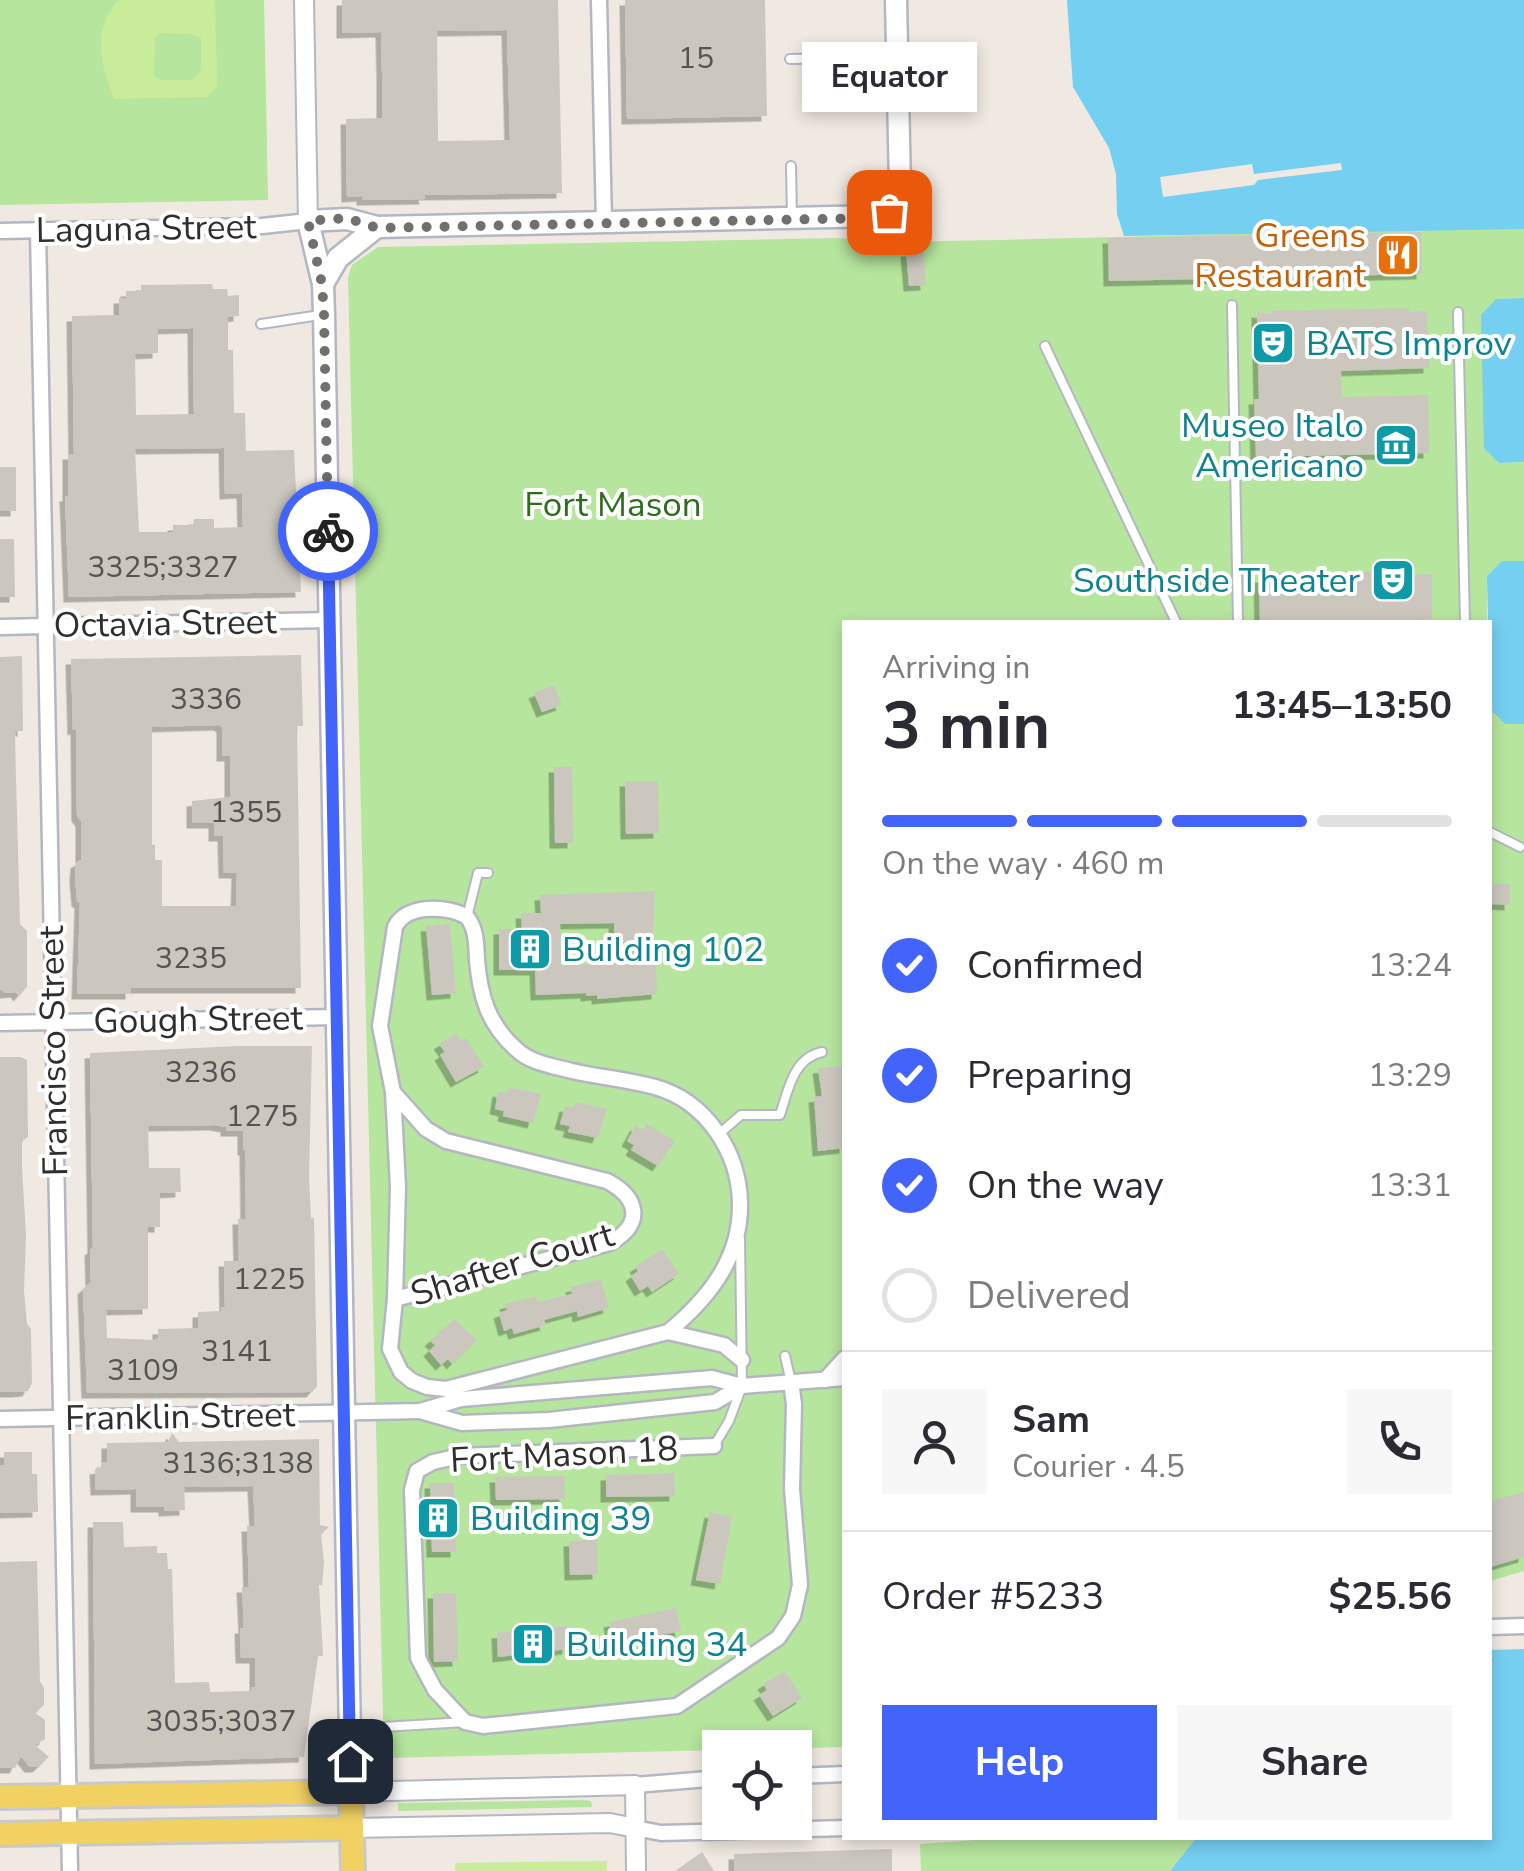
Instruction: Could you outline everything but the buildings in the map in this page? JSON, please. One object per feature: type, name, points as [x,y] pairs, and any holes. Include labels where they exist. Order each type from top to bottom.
[{"type":"main road","points":[[896,0],[898,57]]},
{"type":"main road","name":"Laguna Street","points":[[308,221],[347,218],[377,228],[872,218],[889,212],[898,199],[898,57]]},
{"type":"main road","points":[[308,221],[322,284],[324,314],[352,1871]]},
{"type":"main road","points":[[322,284],[338,258],[377,228]]},
{"type":"main road","points":[[0,1796],[351,1792]]},
{"type":"main road","points":[[0,1834],[352,1828]]},
{"type":"street","points":[[304,0],[308,221]]},
{"type":"street","points":[[600,0],[604,223]]},
{"type":"street","name":"Laguna Street","points":[[0,231],[262,226],[308,221]]},
{"type":"street","name":"Francisco Street","points":[[38,230],[70,1871]]},
{"type":"street","name":"Octavia Street","points":[[0,627],[330,620]]},
{"type":"street","points":[[668,1332],[724,1271],[740,1224],[736,1174],[719,1134],[699,1112],[657,1087],[544,1064],[520,1053],[485,1010],[476,934],[467,917],[446,908],[400,917],[395,927],[380,1026],[392,1092],[398,1187],[395,1299],[389,1336],[394,1361],[412,1380],[446,1389],[668,1332],[724,1345],[742,1360]]},
{"type":"street","name":"Gough Street","points":[[0,1023],[337,1017]]},
{"type":"street","name":"Shafter Court","points":[[392,1092],[426,1129],[446,1141],[607,1181],[624,1190],[632,1204],[633,1220],[627,1234],[610,1243],[395,1299]]},
{"type":"street","points":[[825,1380],[842,1361]]},
{"type":"street","name":"Franklin Street","points":[[0,1420],[420,1411],[461,1399],[712,1378],[742,1386],[842,1378]]},
{"type":"street","points":[[465,1722],[482,1726],[677,1706],[778,1638],[793,1616],[800,1585],[792,1490],[791,1382]]},
{"type":"street","name":"Franklin Street","points":[[420,1411],[462,1423],[549,1420],[715,1402],[742,1386]]},
{"type":"street","name":"Fort Mason 18","points":[[465,1722],[435,1690],[418,1658],[412,1490],[417,1472],[433,1462],[460,1456],[714,1446]]},
{"type":"street","points":[[1492,1626],[1524,1626]]},
{"type":"street","points":[[812,1775],[842,1774]]},
{"type":"street","points":[[351,1792],[634,1785],[702,1779]]},
{"type":"street","points":[[634,1785],[636,1871]]},
{"type":"street","points":[[352,1828],[610,1823],[661,1833],[842,1828]]},
{"type":"lane","points":[[790,59],[898,57]]},
{"type":"lane","points":[[791,166],[792,220]]},
{"type":"lane","points":[[1232,306],[1238,620]]},
{"type":"lane","points":[[1458,312],[1465,620]]},
{"type":"lane","points":[[261,324],[324,314]]},
{"type":"lane","points":[[1045,346],[1175,620]]},
{"type":"lane","points":[[1492,833],[1520,847]]},
{"type":"lane","points":[[467,917],[478,873],[488,873]]},
{"type":"lane","points":[[719,1134],[741,1115],[780,1115],[800,1064],[811,1054],[822,1052]]},
{"type":"lane","points":[[714,1446],[729,1421],[742,1386],[740,1224]]},
{"type":"lane","points":[[785,1356],[791,1382]]},
{"type":"lane","points":[[350,1730],[465,1722]]},
{"type":"green space","points":[[0,0],[264,0],[268,200],[0,205]]},
{"type":"green space","points":[[118,0],[215,0],[217,86],[207,97],[114,99],[101,48],[110,12]],"holes":[[[161,33],[201,38],[201,70],[193,80],[161,80],[154,76],[155,38]]]},
{"type":"green space","name":"Fort Mason","points":[[1524,229],[1524,298],[1496,299],[1499,463],[1524,462],[1524,561],[1502,561],[1487,576],[1487,620],[842,620],[842,1747],[812,1748],[812,1730],[702,1730],[702,1750],[384,1758],[348,277],[352,265],[378,247],[834,238],[887,242]]},
{"type":"green space","points":[[1492,711],[1505,724],[1524,724],[1524,1571],[1492,1580]]},
{"type":"green space","points":[[591,1801],[592,1807],[398,1811],[398,1803]]},
{"type":"green space","points":[[976,1840],[1194,1840],[1170,1871],[921,1871],[920,1844]]},
{"type":"green space","points":[[607,1861],[607,1871],[455,1871],[455,1863]]},
{"type":"water","points":[[1067,0],[1524,0],[1524,229],[1124,236],[1117,214],[1116,174],[1109,148],[1073,87]]},
{"type":"water","points":[[1524,298],[1524,462],[1499,463],[1484,448],[1481,315],[1496,299]]},
{"type":"water","points":[[1502,561],[1524,561],[1524,724],[1505,724],[1492,711],[1492,620],[1488,620],[1487,576]]},
{"type":"water","points":[[1524,1649],[1524,1871],[1170,1871],[1194,1840],[1492,1840],[1492,1650]]},
{"type":"pier","points":[[1341,163],[1342,170],[1163,197],[1160,177],[1252,164],[1254,174]]},
{"type":"way so far","points":[[328,531],[324,314],[322,284],[308,221],[347,218],[377,228],[872,218],[889,212]]},
{"type":"place","name":"Equator","points":[[889,212]]},
{"type":"place","name":"Greens Restaurant","points":[[1398,255]]},
{"type":"place","name":"BATS Improv","points":[[1273,343]]},
{"type":"place","name":"Museo Italo Americano","points":[[1396,445]]},
{"type":"place","name":"Southside Theater","points":[[1393,580]]},
{"type":"place","name":"Building 102","points":[[530,949]]},
{"type":"place","name":"Building 39","points":[[438,1518]]},
{"type":"place","name":"Building 34","points":[[533,1644]]},
{"type":"route","points":[[328,531],[350,1761]]}]
